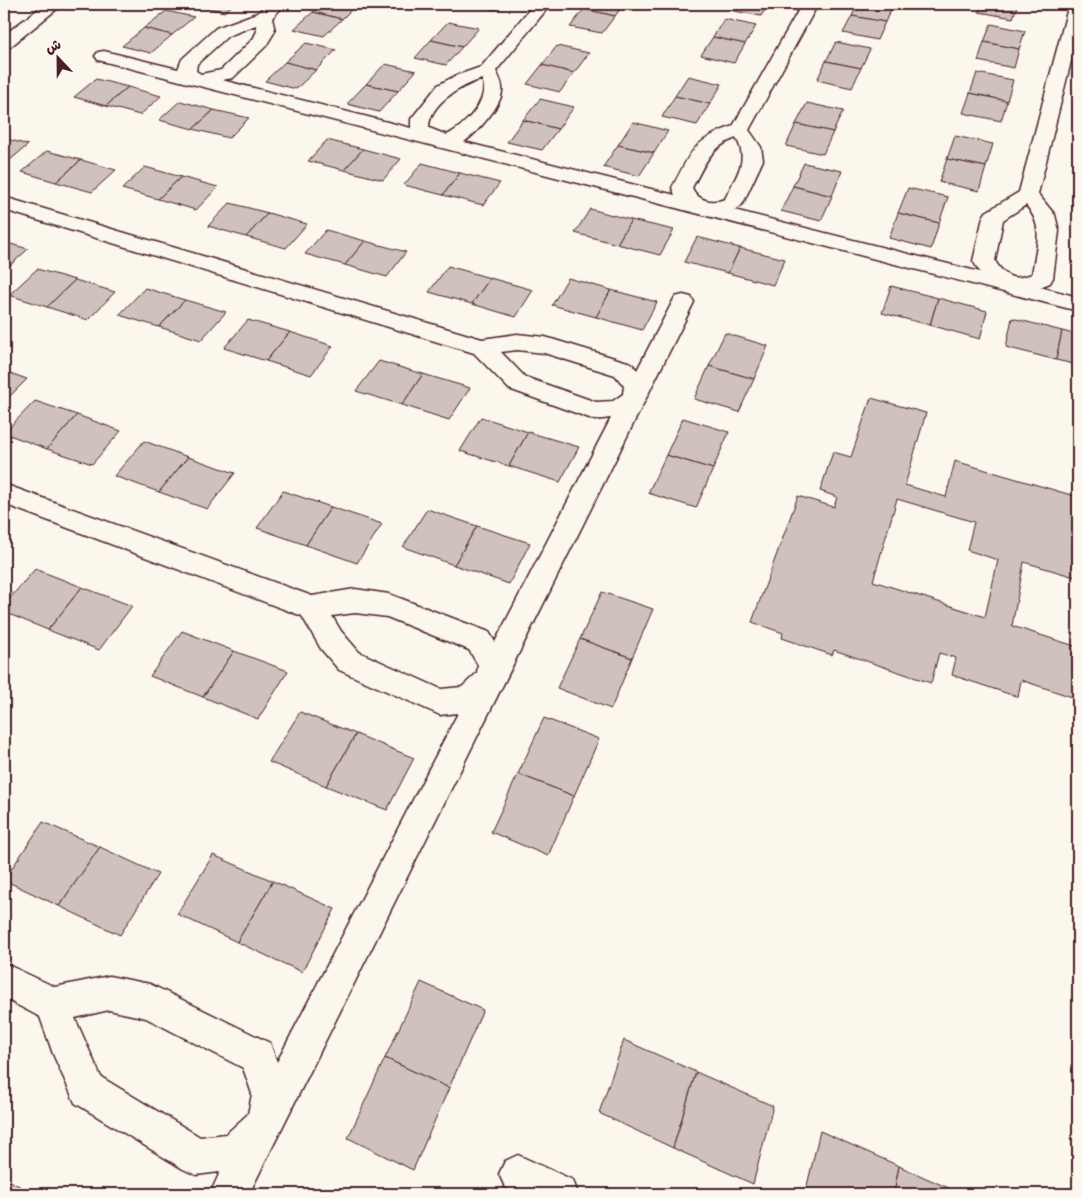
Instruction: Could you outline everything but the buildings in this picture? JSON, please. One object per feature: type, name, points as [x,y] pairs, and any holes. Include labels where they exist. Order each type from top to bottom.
[{"type":"street","points":[[4,43],[54,4]]},
{"type":"street","points":[[263,17],[266,31],[260,42],[227,74],[198,80],[187,73],[188,63],[222,32],[263,17],[277,4]]},
{"type":"street","points":[[487,71],[493,86],[492,100],[466,134],[451,140],[435,140],[420,131],[420,119],[444,89],[461,80],[487,71],[543,4]]},
{"type":"street","points":[[740,130],[751,147],[753,160],[733,203],[723,208],[703,208],[688,200],[682,188],[702,150],[716,139],[740,130],[810,4]]},
{"type":"street","points":[[1028,195],[1045,215],[1049,232],[1042,278],[1024,285],[1012,287],[992,276],[984,261],[993,217],[1028,195],[1077,4]]},
{"type":"street","points":[[104,56],[1078,304]]},
{"type":"street","points":[[4,203],[482,347],[518,342],[545,345],[623,369],[636,385],[634,398],[619,409],[595,411],[517,383],[482,347]]},
{"type":"street","points":[[229,1194],[683,302]]},
{"type":"street","points":[[4,494],[312,608],[356,601],[389,606],[479,641],[493,664],[491,680],[469,699],[440,702],[349,662],[331,640],[312,608]]},
{"type":"street","points":[[4,980],[53,1005],[109,993],[150,1001],[257,1056],[270,1094],[264,1124],[234,1152],[196,1156],[88,1090],[71,1054],[53,1005]]},
{"type":"street","points":[[518,1174],[559,1194]]}]
